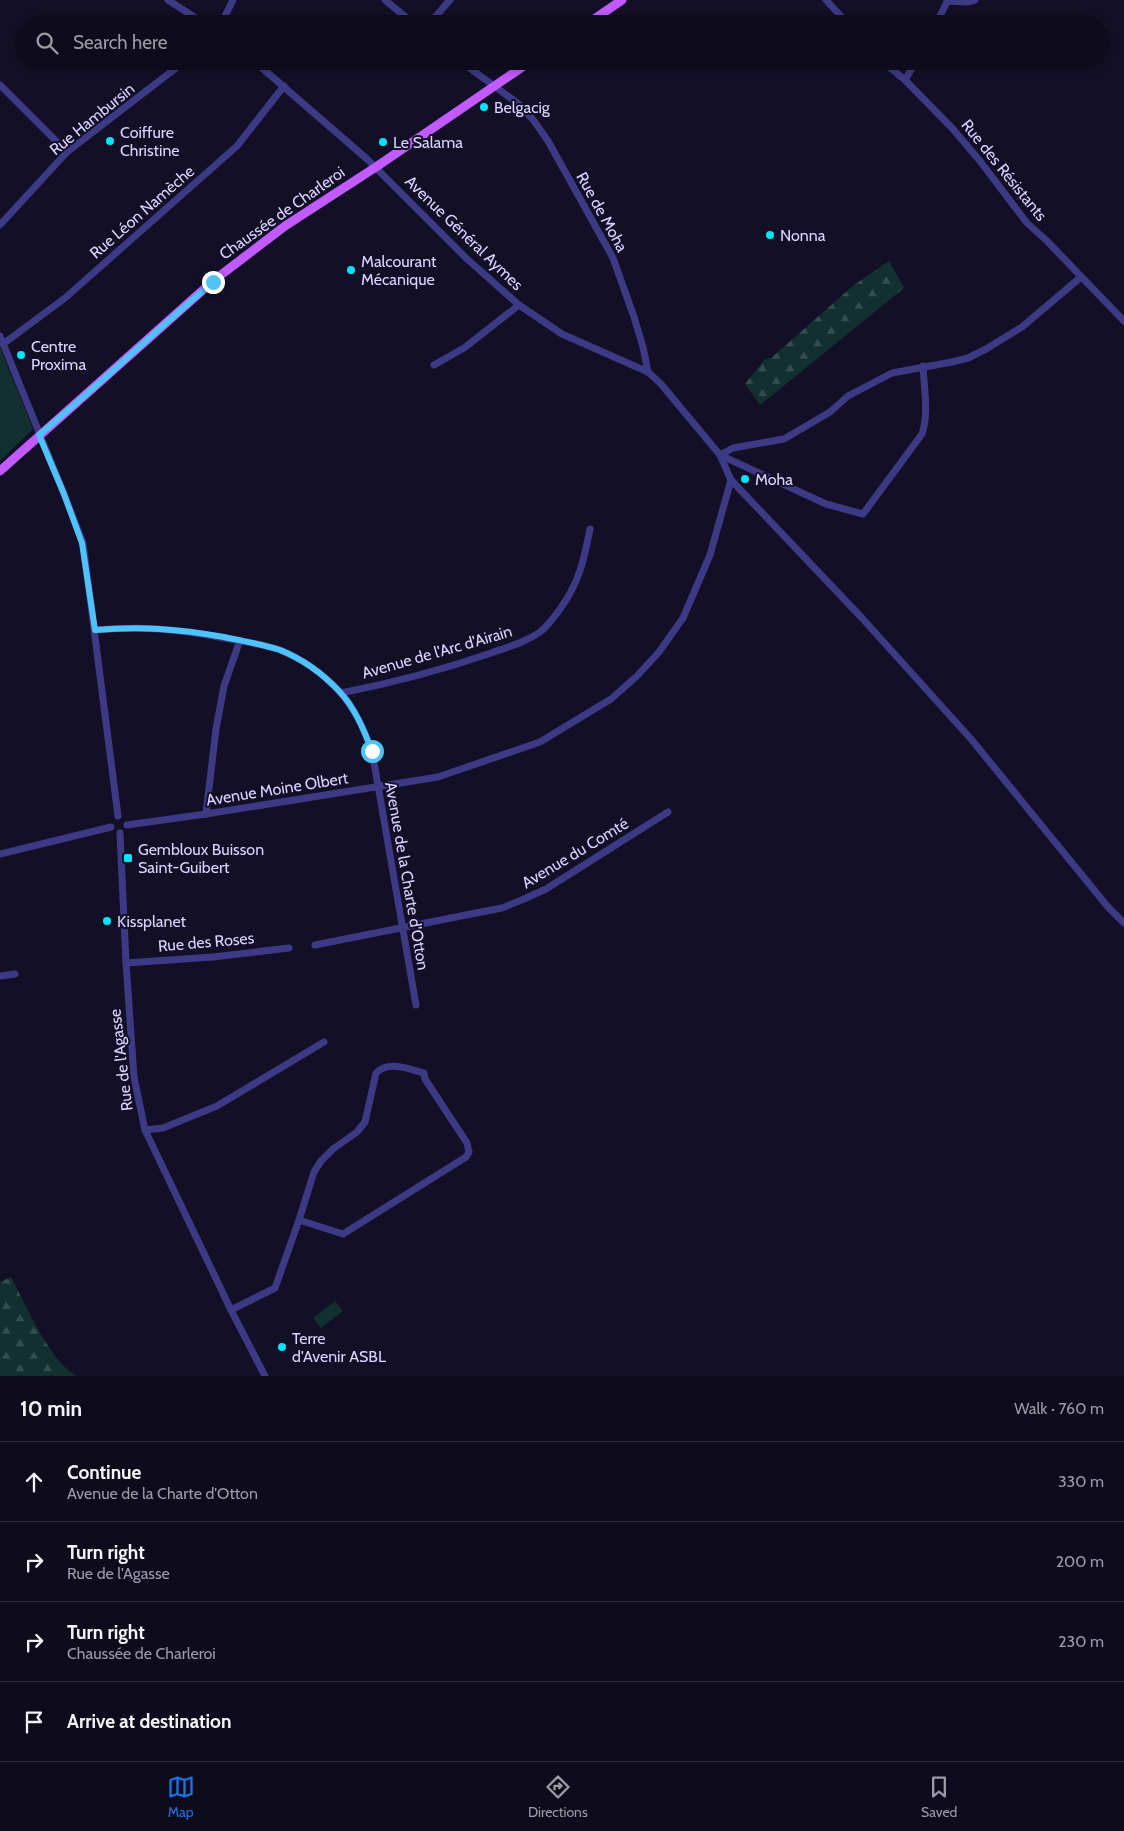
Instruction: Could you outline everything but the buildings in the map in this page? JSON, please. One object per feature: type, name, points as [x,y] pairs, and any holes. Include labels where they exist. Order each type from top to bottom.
[{"type":"main road","points":[[600,15],[622,0]]},
{"type":"main road","name":"Chaussée de Charleroi","points":[[0,471],[152,334],[213,282],[285,226],[376,167],[518,70]]},
{"type":"street","points":[[168,0],[192,15]]},
{"type":"street","points":[[226,15],[233,0]]},
{"type":"street","points":[[385,0],[403,15]]},
{"type":"street","points":[[437,15],[450,0]]},
{"type":"street","points":[[826,0],[840,15]]},
{"type":"street","points":[[940,15],[947,1],[968,2],[975,0]]},
{"type":"street","name":"Rue Hambursin","points":[[0,225],[67,152],[173,70]]},
{"type":"street","name":"Avenue Général Aymes","points":[[265,70],[376,167],[467,259],[519,305],[562,334],[648,372],[661,384],[720,455],[826,504],[862,514],[922,434],[926,424],[923,366]]},
{"type":"street","name":"Rue de Moha","points":[[472,70],[520,105],[548,141],[613,258],[634,317],[648,372]]},
{"type":"street","name":"Rue des Résistants","points":[[893,70],[952,128],[980,161],[1027,223],[1047,241],[1124,321]]},
{"type":"street","points":[[905,80],[911,70]]},
{"type":"street","points":[[0,85],[67,152]]},
{"type":"street","name":"Rue Léon Namèche","points":[[2,340],[65,298],[237,146],[284,86]]},
{"type":"street","points":[[1081,276],[1022,327],[986,350],[968,358],[892,373],[848,396],[830,412],[784,439],[733,448],[720,455],[730,480],[821,574],[971,739],[1108,907],[1124,923]]},
{"type":"street","points":[[434,365],[464,348],[519,305]]},
{"type":"street","points":[[2,340],[82,543],[95,630],[118,816]]},
{"type":"street","name":"Avenue Moine Olbert","points":[[127,825],[378,787],[438,776],[540,742],[611,699],[637,676],[659,652],[683,618],[710,555],[730,480]]},
{"type":"street","name":"Avenue de l'Arc d'Airain","points":[[341,693],[376,686],[473,659],[523,642],[541,631],[571,594],[581,572],[590,529]]},
{"type":"street","name":"Avenue de la Charte d'Otton","points":[[95,630],[129,627],[160,628],[240,640],[280,650],[307,663],[341,693],[356,714],[372,751],[416,1005]]},
{"type":"street","points":[[206,814],[216,728],[224,686],[240,640]]},
{"type":"street","name":"Avenue du Comté","points":[[315,945],[476,914],[502,908],[524,900],[546,889],[668,812]]},
{"type":"street","points":[[110,827],[113,831],[120,833],[126,829],[127,825],[123,818],[118,816]]},
{"type":"street","points":[[110,827],[111,821],[118,816]]},
{"type":"street","points":[[0,854],[110,827]]},
{"type":"street","name":"Rue de l'Agasse","points":[[120,833],[134,1077],[144,1130],[266,1376]]},
{"type":"street","name":"Rue des Roses","points":[[126,963],[212,957],[289,948]]},
{"type":"street","points":[[0,976],[15,974]]},
{"type":"street","points":[[144,1130],[163,1128],[217,1106],[324,1042]]},
{"type":"street","points":[[232,1310],[275,1288],[314,1172],[332,1149],[357,1132],[365,1122],[376,1073],[381,1068],[391,1066],[424,1073],[425,1079],[467,1143],[469,1152],[466,1157],[343,1234],[299,1220]]},
{"type":"green space","points":[[889,261],[904,288],[760,405],[745,384],[765,359],[771,358],[854,285]]},
{"type":"green space","points":[[0,347],[33,429],[0,461]]},
{"type":"green space","points":[[11,1277],[48,1346],[67,1369],[77,1376],[0,1376],[0,1282]]},
{"type":"green space","points":[[335,1301],[343,1311],[321,1328],[313,1318]]},
{"type":"place","name":"Belgacig","points":[[484,107]]},
{"type":"place","name":"Coiffure Christine","points":[[110,141]]},
{"type":"place","name":"Le Salama","points":[[383,142]]},
{"type":"place","name":"Nonna","points":[[770,235]]},
{"type":"place","name":"Malcourant Mécanique","points":[[351,270]]},
{"type":"place","name":"Centre Proxima","points":[[21,355]]},
{"type":"place","name":"Moha","points":[[745,479]]},
{"type":"place","name":"Gembloux Buisson Saint-Guibert","points":[[128,858]]},
{"type":"place","name":"Kissplanet","points":[[107,921]]},
{"type":"place","name":"Terre d'Avenir ASBL","points":[[282,1347]]},
{"type":"route","points":[[213,282],[39,435],[80,535],[86,563],[95,630],[145,627],[176,630],[240,640],[280,650],[307,663],[341,693],[356,714],[372,751]]}]
